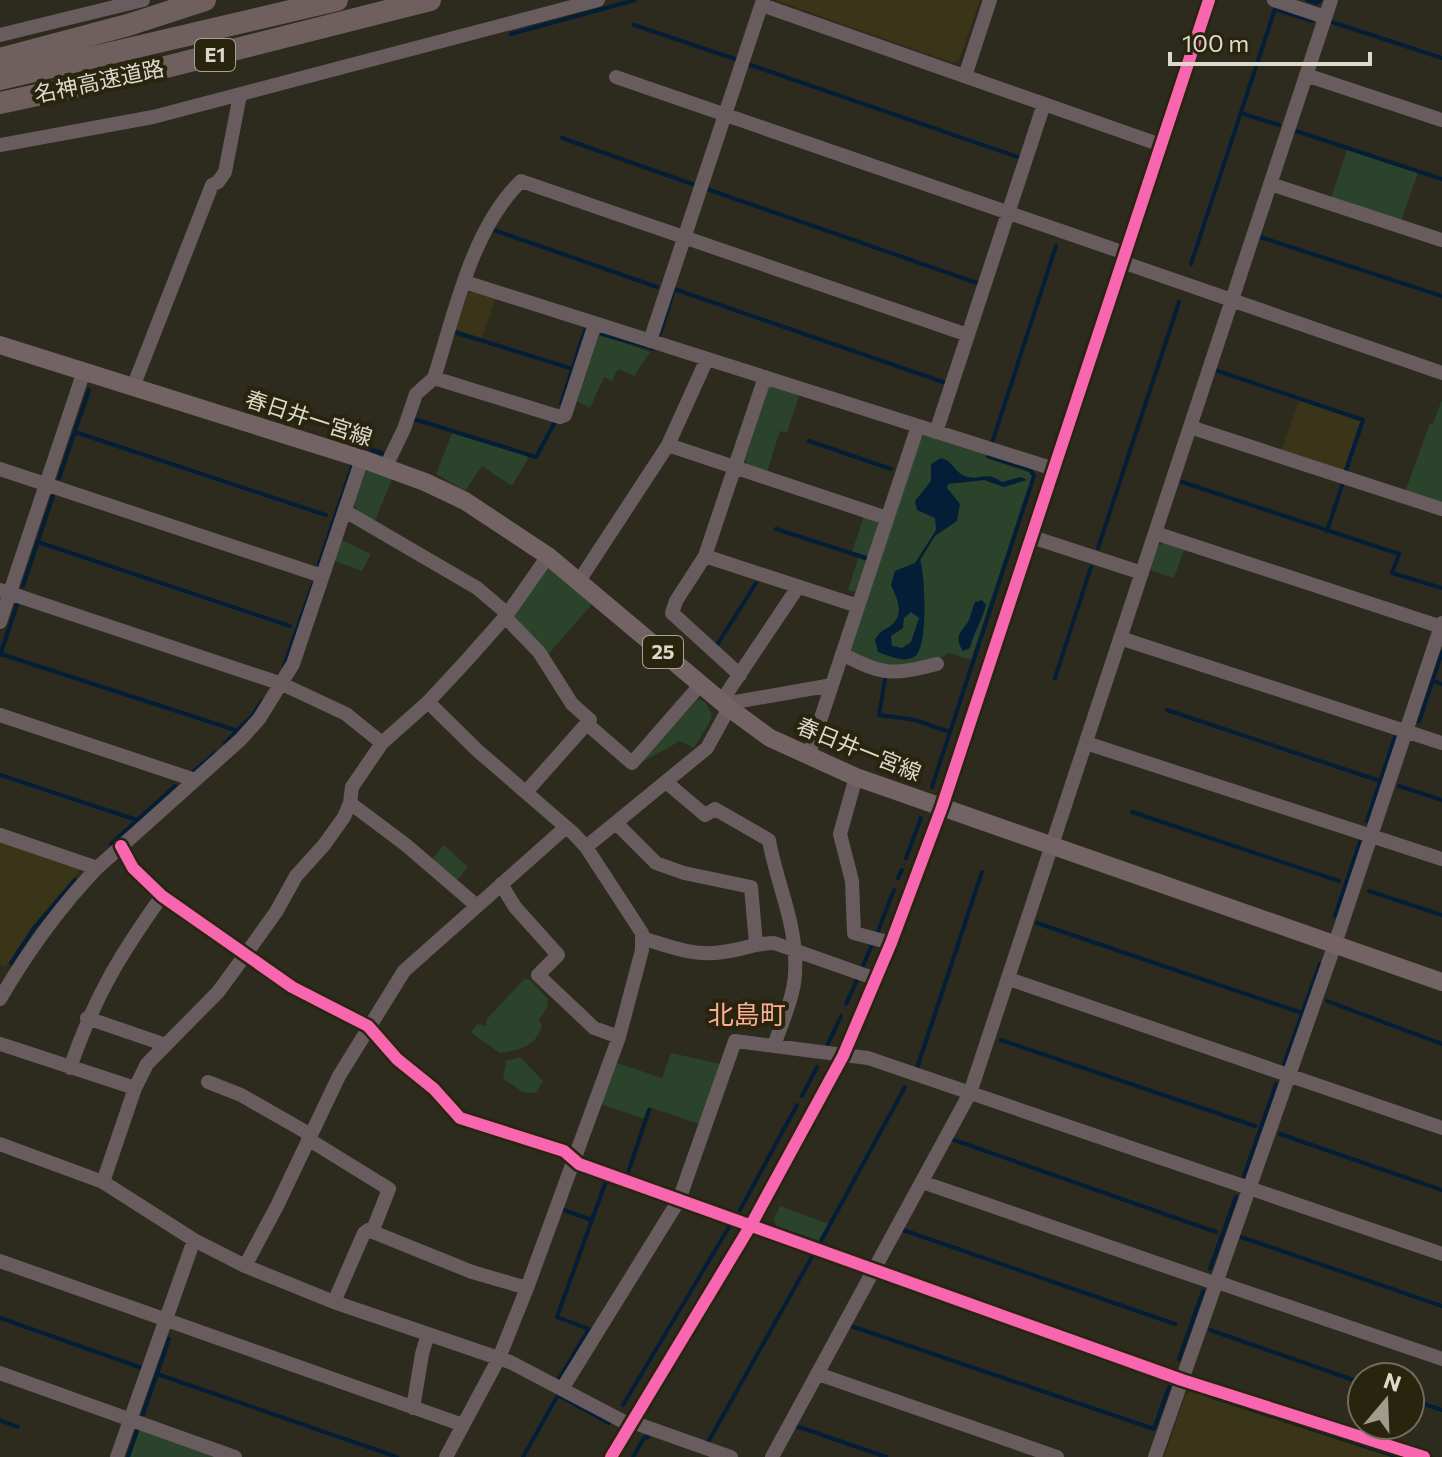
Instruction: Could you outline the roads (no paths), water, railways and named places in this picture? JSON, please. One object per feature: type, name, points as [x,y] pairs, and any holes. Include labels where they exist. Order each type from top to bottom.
[{"type":"highway","points":[[0,59],[57,46],[205,0]]},
{"type":"highway","name":"名神高速道路","points":[[0,79],[337,0]]},
{"type":"highway","name":"名神高速道路","points":[[0,103],[162,68],[429,0]]},
{"type":"main road","name":"春日井一宮線","points":[[0,345],[362,459],[465,501],[548,556],[725,705],[770,738],[808,757],[856,777],[1442,982]]},
{"type":"street","points":[[0,35],[143,0]]},
{"type":"street","points":[[0,145],[153,117],[598,0]]},
{"type":"street","points":[[965,76],[990,0]]},
{"type":"street","points":[[611,1457],[751,1225],[843,1056],[891,943],[942,807],[1209,0]]},
{"type":"street","points":[[1274,0],[1325,17]]},
{"type":"street","points":[[772,1457],[970,1093],[1331,0]]},
{"type":"street","points":[[650,341],[762,2],[1161,145]]},
{"type":"street","points":[[1306,75],[1442,120]]},
{"type":"street","points":[[616,77],[1008,212],[1232,300],[1442,373]]},
{"type":"street","points":[[133,387],[212,185],[225,172],[240,95]]},
{"type":"street","points":[[936,432],[1044,104]]},
{"type":"street","points":[[385,468],[404,429],[416,394],[434,378],[488,223],[521,181],[968,335]]},
{"type":"street","points":[[1270,184],[1442,240]]},
{"type":"street","points":[[465,282],[1054,469]]},
{"type":"street","points":[[434,378],[560,417],[565,415],[595,324]]},
{"type":"street","points":[[579,581],[668,445],[707,359]]},
{"type":"street","points":[[0,622],[5,591],[46,485],[84,371]]},
{"type":"street","points":[[740,675],[672,613],[676,601],[705,556],[765,377]]},
{"type":"street","points":[[808,757],[918,426]]},
{"type":"street","points":[[1190,427],[1442,509]]},
{"type":"street","points":[[668,445],[887,518]]},
{"type":"street","points":[[0,999],[7,974],[97,868],[240,740],[259,719],[293,664],[362,459]]},
{"type":"street","points":[[0,469],[322,576]]},
{"type":"street","points":[[345,511],[477,588],[503,610],[539,652],[572,704],[590,720],[526,792]]},
{"type":"street","points":[[1155,533],[1442,625],[1335,944],[1155,1457]]},
{"type":"street","points":[[1032,537],[1142,573]]},
{"type":"street","points":[[103,1182],[135,1088],[147,1064],[218,992],[246,954],[276,912],[296,876],[344,817],[352,787],[382,743],[428,702],[506,616],[548,556]]},
{"type":"street","points":[[705,556],[858,606]]},
{"type":"street","points":[[586,847],[707,748],[740,675],[798,587]]},
{"type":"street","points":[[5,591],[282,684],[346,714],[382,743]]},
{"type":"street","points":[[1120,638],[1442,743]]},
{"type":"street","points":[[842,654],[863,665],[894,674],[937,664]]},
{"type":"street","points":[[587,724],[632,763],[701,684]]},
{"type":"street","points":[[725,705],[832,685]]},
{"type":"street","points":[[428,702],[586,847],[642,933],[642,950],[619,1037],[527,1288],[499,1358],[446,1457]]},
{"type":"street","points":[[0,715],[195,780]]},
{"type":"street","points":[[1086,743],[1442,859]]},
{"type":"street","points":[[856,777],[840,834],[852,881],[854,933],[891,943]]},
{"type":"street","points":[[666,782],[705,815],[715,809],[769,840],[774,870],[789,909],[795,976],[774,1046]]},
{"type":"street","points":[[350,803],[406,845],[477,906]]},
{"type":"street","points":[[616,823],[656,863],[684,873],[751,887],[756,944]]},
{"type":"street","points":[[245,1266],[339,1076],[404,971],[565,828]]},
{"type":"street","points":[[0,835],[97,868]]},
{"type":"street","points":[[121,846],[133,868],[162,896],[292,987],[368,1026],[397,1059],[434,1089],[460,1118],[564,1151],[579,1164],[1182,1380],[1424,1457]]},
{"type":"street","points":[[501,884],[515,907],[558,955],[538,975],[594,1028],[619,1037]]},
{"type":"street","points":[[70,1068],[87,1018],[121,954],[162,896]]},
{"type":"street","points":[[642,938],[690,952],[721,953],[774,943],[876,979]]},
{"type":"street","points":[[1009,979],[1442,1128]]},
{"type":"street","points":[[87,1018],[166,1045]]},
{"type":"street","points":[[562,1389],[679,1200],[735,1041],[868,1058],[1442,1254]]},
{"type":"street","points":[[0,1044],[135,1088]]},
{"type":"street","points":[[208,1082],[241,1095],[389,1189],[372,1232]]},
{"type":"street","points":[[0,1144],[103,1182],[194,1240],[245,1266],[334,1302],[499,1358],[631,1424],[710,1454],[731,1457]]},
{"type":"street","points":[[922,1182],[1442,1359]]},
{"type":"street","points":[[334,1302],[368,1230],[472,1272],[527,1288]]},
{"type":"street","points":[[117,1457],[194,1240]]},
{"type":"street","points":[[0,1261],[463,1425]]},
{"type":"street","points":[[413,1408],[428,1334]]},
{"type":"street","points":[[0,1373],[235,1457]]},
{"type":"street","points":[[818,1374],[1057,1457]]},
{"type":"water","points":[[941,458],[968,477],[986,476],[1002,482],[1021,477],[1027,480],[1004,487],[984,480],[948,484],[947,488],[960,504],[957,521],[935,536],[920,560],[924,595],[922,640],[914,657],[901,659],[878,652],[875,640],[894,622],[899,612],[891,585],[895,571],[915,563],[936,530],[935,518],[917,510],[915,501],[931,481],[931,464]],"holes":[[[911,612],[919,618],[911,642],[902,648],[892,646],[891,636],[903,628],[904,618]]]},
{"type":"water","points":[[982,600],[986,605],[982,616],[970,648],[963,651],[959,635],[968,622],[975,602]]},
{"type":"waterway","points":[[511,34],[635,0]]},
{"type":"waterway","points":[[1307,0],[1316,3],[1321,0]]},
{"type":"waterway","points":[[1191,264],[1275,9],[1312,21]]},
{"type":"waterway","points":[[1332,22],[1442,58]]},
{"type":"waterway","points":[[634,25],[735,59]]},
{"type":"waterway","points":[[748,64],[1018,157]]},
{"type":"waterway","points":[[1241,113],[1279,125]]},
{"type":"waterway","points":[[1296,131],[1442,179]]},
{"type":"waterway","points":[[562,138],[692,184]]},
{"type":"waterway","points":[[707,189],[977,283]]},
{"type":"waterway","points":[[491,229],[657,287]]},
{"type":"waterway","points":[[1260,237],[1442,296]]},
{"type":"waterway","points":[[992,443],[1056,246]]},
{"type":"waterway","points":[[674,289],[943,382]]},
{"type":"waterway","points":[[660,334],[673,293]]},
{"type":"waterway","points":[[1098,548],[1179,302]]},
{"type":"waterway","points":[[561,404],[585,330]]},
{"type":"waterway","points":[[454,332],[573,369]]},
{"type":"waterway","points":[[602,334],[655,349]]},
{"type":"waterway","points":[[1215,370],[1363,420],[1346,470]]},
{"type":"waterway","points":[[59,478],[89,390]]},
{"type":"waterway","points":[[413,421],[536,457],[555,422]]},
{"type":"waterway","points":[[75,432],[326,515]]},
{"type":"waterway","points":[[809,441],[891,469]]},
{"type":"waterway","points":[[359,445],[384,454]]},
{"type":"waterway","points":[[932,787],[1034,476],[1030,470],[988,456]]},
{"type":"waterway","points":[[319,564],[353,464]]},
{"type":"waterway","points":[[1182,482],[1399,554],[1392,573],[1442,588]]},
{"type":"waterway","points":[[1327,531],[1342,485]]},
{"type":"waterway","points":[[23,586],[53,496]]},
{"type":"waterway","points":[[776,529],[866,558]]},
{"type":"waterway","points":[[38,542],[290,626]]},
{"type":"waterway","points":[[1055,678],[1091,567]]},
{"type":"waterway","points":[[717,645],[756,583]]},
{"type":"waterway","points":[[284,666],[313,584]]},
{"type":"waterway","points":[[0,655],[17,605]]},
{"type":"waterway","points":[[1419,722],[1442,652]]},
{"type":"waterway","points":[[1,654],[238,731]]},
{"type":"waterway","points":[[885,679],[879,715],[915,720],[950,732]]},
{"type":"waterway","points":[[1433,681],[1442,684]]},
{"type":"waterway","points":[[225,743],[253,715],[262,701]]},
{"type":"waterway","points":[[1167,710],[1380,781]]},
{"type":"waterway","points":[[1367,821],[1395,737]]},
{"type":"waterway","points":[[193,772],[215,753]]},
{"type":"waterway","points":[[0,775],[137,820]]},
{"type":"waterway","points":[[111,844],[175,786]]},
{"type":"waterway","points":[[1399,786],[1442,800]]},
{"type":"waterway","points":[[1132,812],[1339,881]]},
{"type":"waterway","points":[[906,858],[921,818]]},
{"type":"waterway","points":[[1335,916],[1360,842]]},
{"type":"waterway","points":[[898,878],[902,870]]},
{"type":"waterway","points":[[917,1068],[982,872]]},
{"type":"waterway","points":[[11,963],[34,928],[75,880]]},
{"type":"waterway","points":[[878,931],[894,890]]},
{"type":"waterway","points":[[1369,891],[1442,915]]},
{"type":"waterway","points":[[1037,923],[1302,1013]]},
{"type":"waterway","points":[[863,966],[871,947]]},
{"type":"waterway","points":[[1284,1064],[1320,964]]},
{"type":"waterway","points":[[846,1004],[858,978]]},
{"type":"waterway","points":[[1327,1001],[1442,1044]]},
{"type":"waterway","points":[[827,1046],[841,1016]]},
{"type":"waterway","points":[[1001,1040],[1255,1126]]},
{"type":"waterway","points":[[802,1096],[817,1067]]},
{"type":"waterway","points":[[1244,1176],[1276,1084]]},
{"type":"waterway","points":[[821,1241],[905,1087]]},
{"type":"waterway","points":[[740,1210],[797,1105]]},
{"type":"waterway","points":[[628,1173],[649,1110]]},
{"type":"waterway","points":[[1280,1134],[1442,1190]]},
{"type":"waterway","points":[[954,1140],[1216,1232]]},
{"type":"waterway","points":[[559,1379],[589,1329],[557,1317],[606,1181]]},
{"type":"waterway","points":[[1210,1269],[1236,1197]]},
{"type":"waterway","points":[[564,1210],[592,1220]]},
{"type":"waterway","points":[[623,1405],[729,1227]]},
{"type":"waterway","points":[[903,1230],[1175,1324]]},
{"type":"waterway","points":[[1241,1237],[1442,1306]]},
{"type":"waterway","points":[[707,1444],[813,1255]]},
{"type":"waterway","points":[[1179,1359],[1203,1291]]},
{"type":"waterway","points":[[0,1318],[142,1368]]},
{"type":"waterway","points":[[851,1326],[1154,1429],[1169,1387]]},
{"type":"waterway","points":[[1210,1330],[1346,1377]]},
{"type":"waterway","points":[[143,1414],[169,1339]]},
{"type":"waterway","points":[[157,1374],[397,1457]]},
{"type":"waterway","points":[[523,1457],[558,1395],[609,1423]]},
{"type":"waterway","points":[[1210,1396],[1398,1457]]},
{"type":"waterway","points":[[1426,1404],[1442,1410]]},
{"type":"waterway","points":[[0,1420],[18,1427]]},
{"type":"waterway","points":[[796,1426],[886,1457]]},
{"type":"waterway","points":[[128,1457],[137,1431]]},
{"type":"waterway","points":[[633,1457],[644,1438],[648,1437]]},
{"type":"district","name":"北島町","points":[[747,1015]]}]
